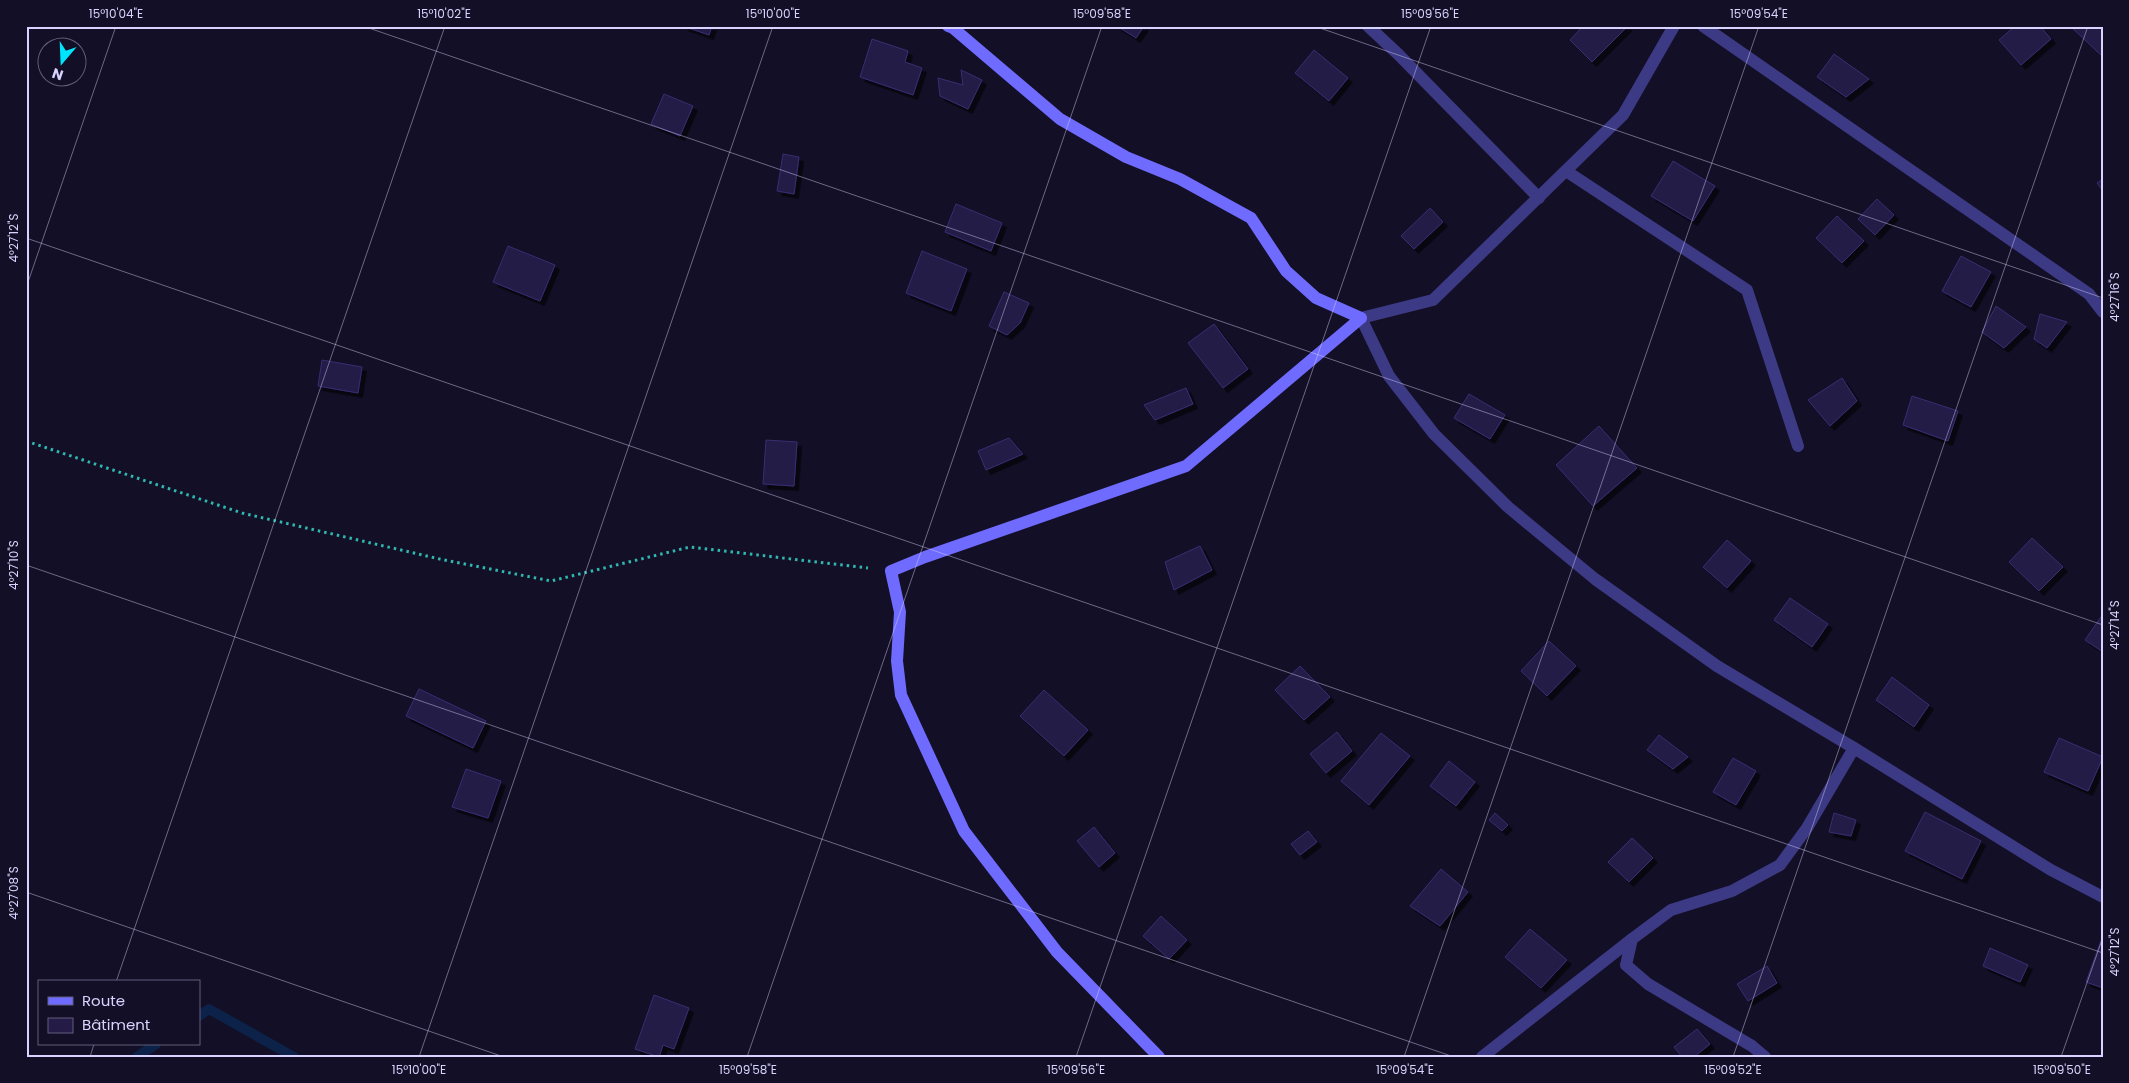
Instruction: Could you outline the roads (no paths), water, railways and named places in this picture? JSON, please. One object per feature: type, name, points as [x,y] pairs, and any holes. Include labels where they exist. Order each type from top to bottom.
[{"type":"street","points":[[948,26],[953,28],[1060,119],[1126,158],[1180,178],[1251,218],[1286,271],[1316,298],[1361,318],[1389,376],[1434,434],[1508,507],[1595,579],[1717,666],[2051,870],[2103,897]]},
{"type":"street","points":[[1368,26],[1399,55],[1539,198]]},
{"type":"street","points":[[1159,1057],[1057,952],[964,831],[901,695],[897,661],[900,612],[891,571],[925,557],[1186,466],[1361,318],[1433,300],[1623,115],[1674,26]]},
{"type":"street","points":[[1703,26],[2089,294],[2103,312]]},
{"type":"street","points":[[1566,171],[1748,290],[1798,446]]},
{"type":"street","points":[[1482,1057],[1671,910],[1732,891],[1780,865],[1807,828],[1854,748]]},
{"type":"street","points":[[1632,939],[1626,965],[1648,984],[1752,1046],[1764,1057]]},
{"type":"waterway","points":[[200,1015],[209,1009],[294,1057]]},
{"type":"waterway","points":[[137,1057],[153,1046]]}]
